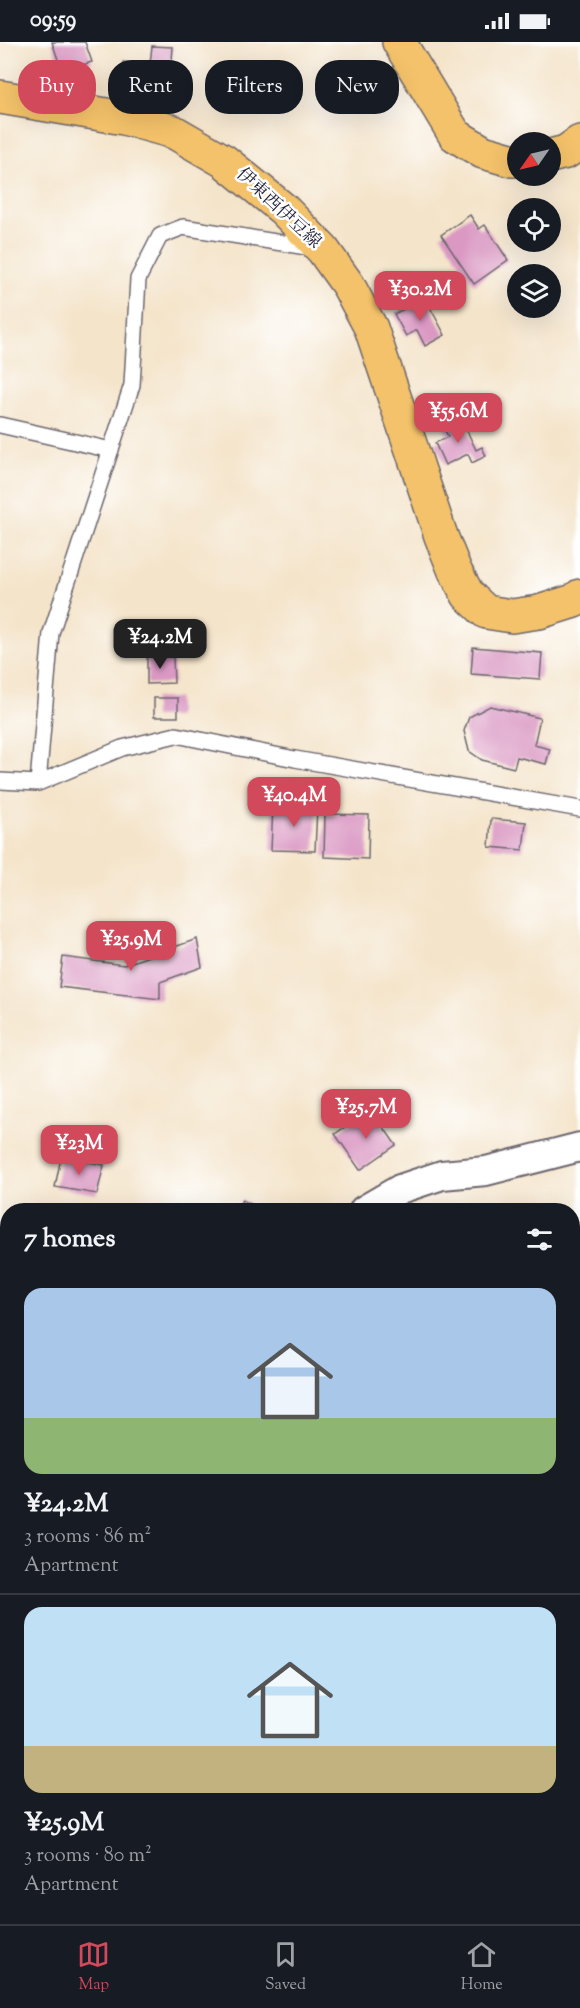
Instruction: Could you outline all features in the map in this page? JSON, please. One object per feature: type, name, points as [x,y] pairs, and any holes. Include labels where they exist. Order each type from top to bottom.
[{"type":"main road","points":[[399,42],[455,135],[483,152],[507,159]]},
{"type":"main road","name":"伊東西伊豆線","points":[[0,97],[124,118],[174,132],[225,161],[283,208],[323,250],[348,285],[371,328],[441,536],[455,571],[468,595],[486,612],[512,616],[539,612],[573,601],[580,596]]},
{"type":"main road","points":[[561,154],[566,153],[580,142]]},
{"type":"street","points":[[376,1203],[400,1189],[442,1175],[486,1171],[580,1147]]},
{"type":"lane","points":[[38,783],[51,633],[132,385],[138,279],[160,236],[183,227],[323,250]]},
{"type":"lane","points":[[0,425],[111,450]]},
{"type":"lane","points":[[0,781],[38,783],[122,748],[176,735],[295,759],[580,809]]},
{"type":"building","points":[[52,42],[85,42],[91,60],[58,60]]},
{"type":"building","points":[[152,46],[173,47],[172,60],[150,60]]},
{"type":"building","points":[[470,215],[479,229],[485,225],[508,260],[474,284],[441,235]]},
{"type":"building","points":[[425,298],[445,335],[425,346],[417,330],[406,336],[394,314]]},
{"type":"building","points":[[461,418],[476,450],[482,447],[486,456],[472,463],[468,454],[445,465],[435,443],[448,437],[443,426]]},
{"type":"building","points":[[153,636],[171,637],[170,652],[153,651]]},
{"type":"building","points":[[473,647],[542,653],[540,679],[471,674]]},
{"type":"building","points":[[147,657],[173,657],[174,683],[147,684]]},
{"type":"building","points":[[154,698],[178,698],[178,717],[154,717]]},
{"type":"building","points":[[490,706],[540,718],[534,745],[550,749],[546,764],[517,757],[514,768],[482,760],[469,751],[464,731],[469,717]]},
{"type":"building","points":[[273,806],[317,807],[315,851],[271,850]]},
{"type":"building","points":[[325,814],[369,815],[368,859],[324,857]]},
{"type":"building","points":[[491,819],[526,822],[523,850],[489,847]]},
{"type":"building","points":[[197,939],[202,967],[160,982],[160,999],[59,987],[63,957],[124,965]]},
{"type":"building","points":[[371,1109],[396,1145],[360,1170],[335,1134]]},
{"type":"building","points":[[61,1157],[104,1165],[97,1194],[55,1187]]}]
